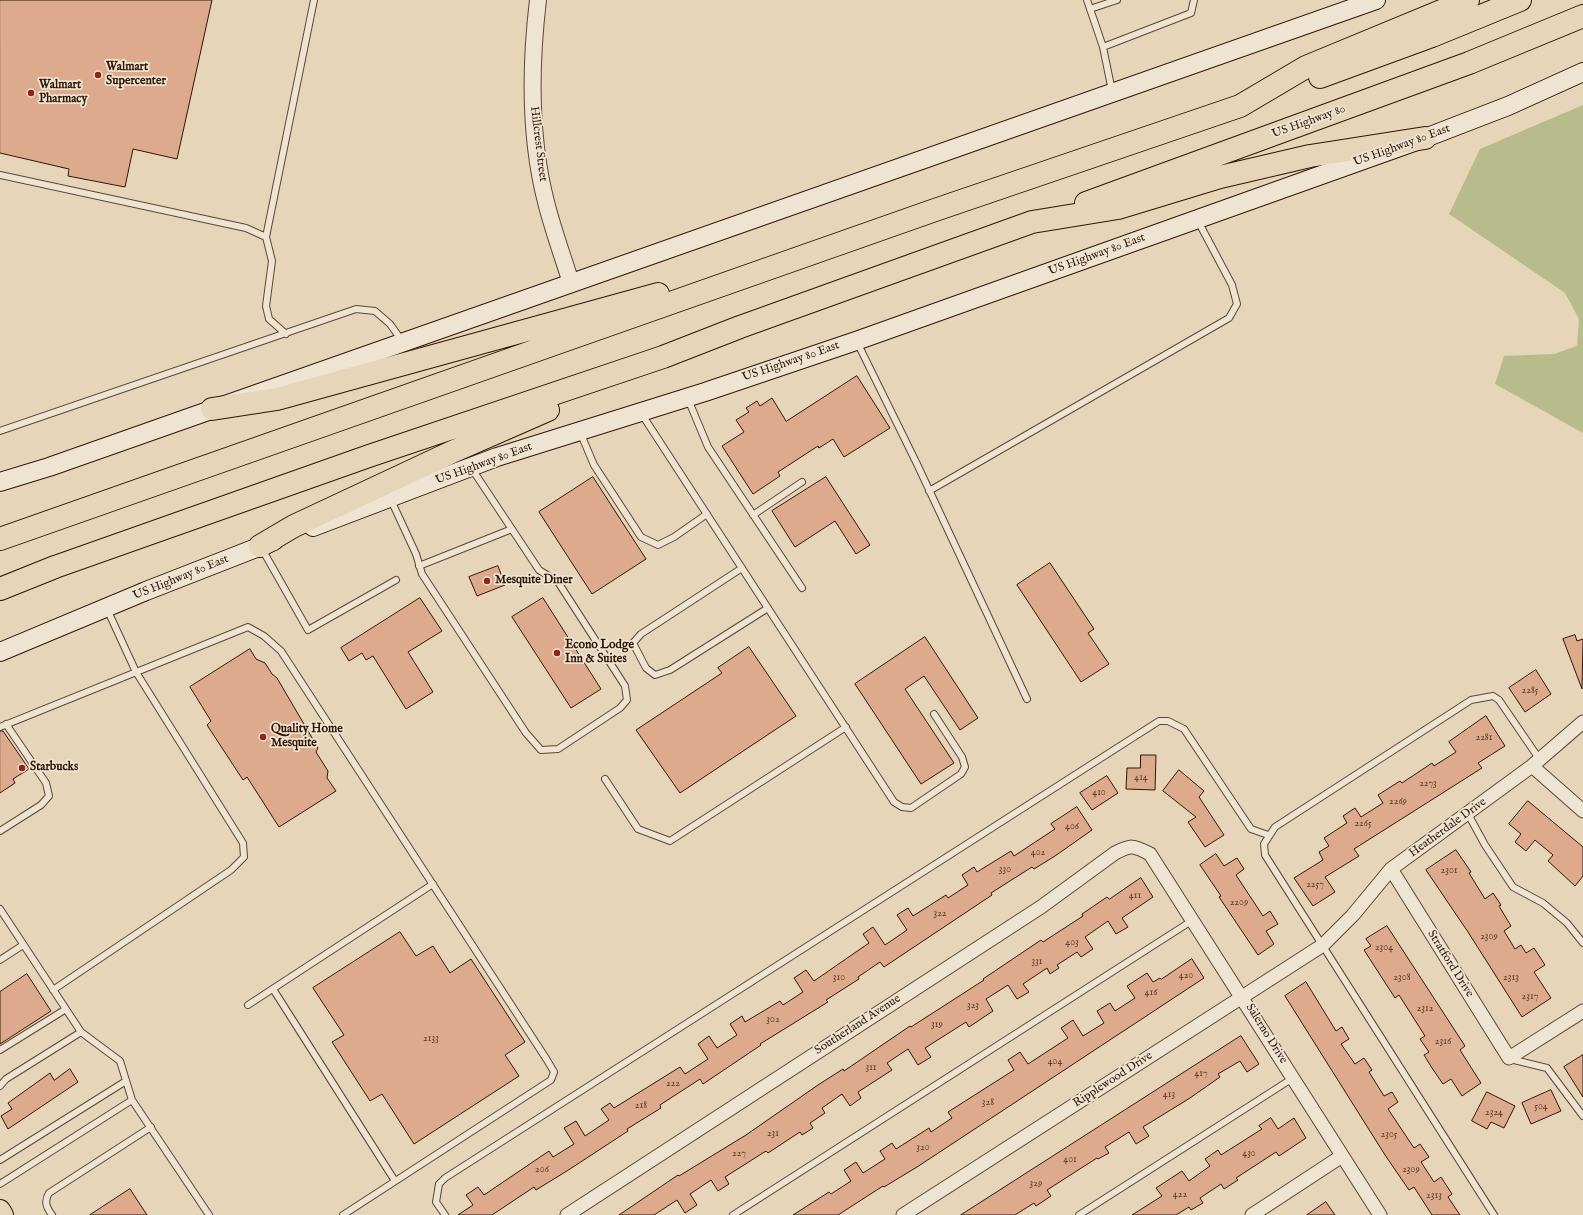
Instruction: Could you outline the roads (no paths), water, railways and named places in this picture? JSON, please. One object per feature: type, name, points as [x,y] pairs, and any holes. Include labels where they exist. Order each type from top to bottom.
[{"type":"highway","points":[[1240,106],[1306,67],[1468,0]]},
{"type":"highway","points":[[0,539],[935,210],[1240,106],[1432,36],[1520,0]]},
{"type":"highway","name":"US Highway 80","points":[[1032,222],[1469,63],[1583,16]]},
{"type":"highway","points":[[0,589],[55,567],[369,456],[599,379],[1032,222],[1118,208],[1220,177],[1310,156],[1425,138]]},
{"type":"highway","points":[[212,409],[277,399],[670,290],[726,284]]},
{"type":"highway","points":[[260,546],[294,526],[444,455],[543,412],[599,379]]},
{"type":"main road","points":[[0,482],[571,284],[1376,0]]},
{"type":"main road","name":"US Highway 80 East","points":[[0,652],[260,546],[497,457],[687,397],[856,341],[1425,138],[1508,106],[1583,72]]},
{"type":"main road","points":[[0,1210],[3,1215]]},
{"type":"street","name":"Hillcrest Street","points":[[538,0],[532,48],[533,118],[546,202],[571,284]]},
{"type":"street","name":"Heatherdale Drive","points":[[1323,945],[1353,915],[1391,869],[1536,763],[1583,722]]},
{"type":"street","points":[[1536,763],[1583,811]]},
{"type":"street","name":"Southerland Avenue","points":[[567,1215],[1041,907],[1115,853],[1127,847],[1135,846],[1150,854]]},
{"type":"street","name":"Salerno Drive","points":[[1150,854],[1380,1215]]},
{"type":"street","name":"Stratford Drive","points":[[1391,869],[1509,1058]]},
{"type":"street","name":"Ripplewood Drive","points":[[903,1215],[1323,945]]},
{"type":"street","points":[[1509,1058],[1583,1011]]},
{"type":"street","points":[[1252,1215],[1342,1156]]},
{"type":"lane","points":[[286,334],[269,319],[266,306],[272,261],[266,237],[314,0]]},
{"type":"lane","points":[[1087,0],[1103,47],[1113,93]]},
{"type":"lane","points":[[1090,9],[1117,0]]},
{"type":"lane","points":[[1103,47],[1191,13],[1194,0]]},
{"type":"lane","points":[[0,175],[246,228],[266,237]]},
{"type":"lane","points":[[929,491],[1228,318],[1237,304],[1232,285],[1198,219]]},
{"type":"lane","points":[[0,431],[356,309],[375,311],[390,324],[403,342]]},
{"type":"lane","points":[[856,341],[929,491],[1027,699]]},
{"type":"lane","points":[[687,397],[708,447],[802,588]]},
{"type":"lane","points":[[640,412],[894,802],[902,807],[911,808],[961,774],[964,767],[962,757],[934,714]]},
{"type":"lane","points":[[580,431],[594,465],[641,537],[658,545],[674,537],[707,514]]},
{"type":"lane","points":[[391,498],[416,554],[422,574],[526,733],[541,750],[558,749],[620,708],[627,700],[625,686],[558,582],[539,570],[471,467]]},
{"type":"lane","points":[[754,515],[802,482]]},
{"type":"lane","points":[[419,566],[512,529]]},
{"type":"lane","points":[[260,546],[308,630],[396,580]]},
{"type":"lane","points":[[742,568],[641,634],[633,643],[646,668],[655,675],[670,670],[768,608]]},
{"type":"lane","points":[[53,990],[231,870],[244,857],[243,843],[136,672],[106,608]]},
{"type":"lane","points":[[0,727],[248,627],[264,636],[281,651],[548,1060],[554,1072],[551,1080],[343,1215]]},
{"type":"lane","points":[[1494,1215],[1265,855],[1264,844],[1275,826],[1471,700],[1493,696],[1499,700],[1536,763]]},
{"type":"lane","points":[[445,1215],[436,1202],[439,1184],[445,1178],[1159,721],[1168,721],[1184,729],[1251,829],[1268,836]]},
{"type":"lane","points":[[0,831],[41,805],[49,796],[46,783],[6,724]]},
{"type":"lane","points":[[605,779],[638,829],[670,841],[846,727]]},
{"type":"lane","points":[[1468,814],[1485,844],[1513,887],[1543,903],[1567,923],[1583,943]]},
{"type":"lane","points":[[248,1005],[433,884]]},
{"type":"lane","points":[[1,913],[81,1032],[120,1061],[132,1100],[208,1214]]},
{"type":"lane","points":[[733,1215],[1193,920]]},
{"type":"lane","points":[[0,960],[23,945]]},
{"type":"lane","points":[[273,989],[395,1181]]},
{"type":"lane","points":[[0,1050],[66,1009]]},
{"type":"lane","points":[[0,1086],[6,1079],[81,1032]]},
{"type":"lane","points":[[1509,1058],[1547,1068],[1583,1116]]},
{"type":"lane","points":[[1079,1215],[1293,1078]]},
{"type":"lane","points":[[0,1160],[126,1081]]},
{"type":"lane","points":[[0,1184],[132,1100]]},
{"type":"lane","points":[[52,1215],[47,1209],[46,1199],[49,1193],[151,1127]]},
{"type":"place","name":"Walmart Supercenter","points":[[98,75]]},
{"type":"place","name":"Walmart Pharmacy","points":[[31,93]]},
{"type":"place","name":"Mesquite Diner","points":[[487,581]]},
{"type":"place","name":"Econo Lodge Inn & Suites","points":[[557,653]]},
{"type":"place","name":"Quality Home Mesquite","points":[[263,737]]},
{"type":"place","name":"Starbucks","points":[[22,768]]}]
